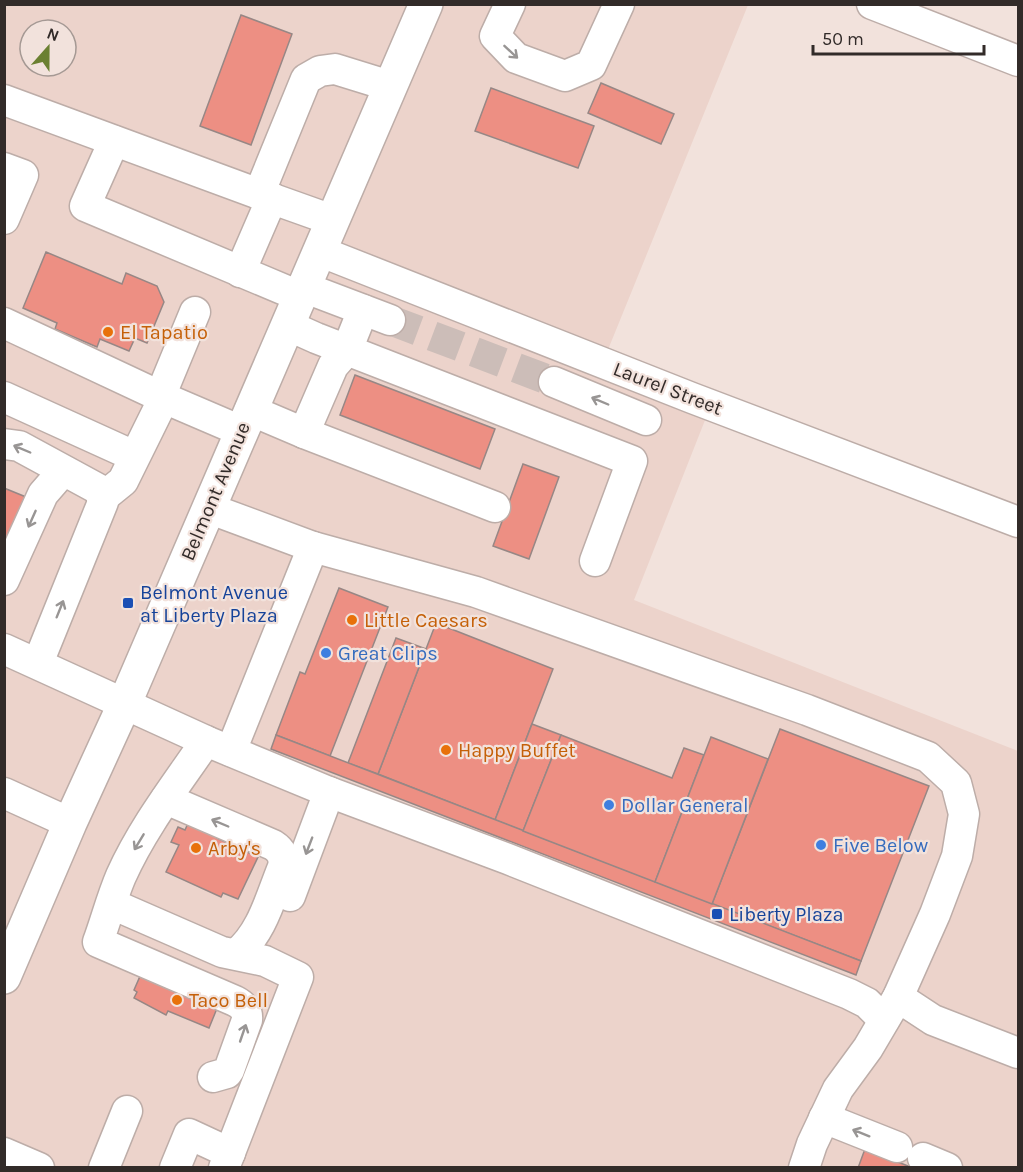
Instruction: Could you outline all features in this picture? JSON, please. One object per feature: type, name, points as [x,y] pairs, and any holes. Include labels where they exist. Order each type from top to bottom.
[{"type":"main road","name":"Belmont Avenue","points":[[4,977],[124,705],[426,4]]},
{"type":"street","points":[[510,4],[495,36],[516,58],[565,76],[591,65],[619,4]]},
{"type":"street","points":[[872,4],[1018,61]]},
{"type":"street","points":[[240,272],[306,80],[320,71],[335,69],[390,86]]},
{"type":"street","points":[[4,100],[332,220]]},
{"type":"street","points":[[114,141],[85,206],[240,272],[296,303],[347,350],[632,461]]},
{"type":"street","points":[[4,168],[23,175],[4,219]]},
{"type":"street","name":"Laurel Street","points":[[319,251],[1018,522]]},
{"type":"street","points":[[296,303],[376,315],[333,366],[304,433]]},
{"type":"street","points":[[102,498],[123,480],[164,398],[164,387],[195,312]]},
{"type":"street","points":[[4,323],[164,398],[304,433],[495,507]]},
{"type":"street","points":[[554,382],[646,420]]},
{"type":"street","points":[[595,561],[658,384]]},
{"type":"street","points":[[4,398],[134,456]]},
{"type":"street","points":[[4,444],[19,447],[100,490],[103,502],[38,663]]},
{"type":"street","points":[[4,580],[43,494],[63,471]]},
{"type":"street","points":[[208,508],[313,547],[476,592],[807,710],[927,757],[956,783],[964,814],[957,856],[935,914],[891,1009],[868,1048],[838,1089],[812,1144],[804,1167]]},
{"type":"street","points":[[213,1077],[227,1073],[229,1070],[247,1020],[244,1007],[235,1001],[98,942],[121,878],[136,846],[182,775],[219,746],[313,547]]},
{"type":"street","points":[[4,649],[124,705],[329,792],[508,859],[867,1003],[933,1020],[1018,1053]]},
{"type":"street","points":[[265,962],[329,792]]},
{"type":"street","points":[[4,793],[70,823]]},
{"type":"street","points":[[166,799],[273,845],[283,855],[285,861],[283,867],[258,927],[250,941],[236,954]]},
{"type":"street","points":[[112,904],[222,952],[265,962],[298,976],[227,1160],[189,1134],[175,1167]]},
{"type":"street","points":[[104,1167],[127,1111]]},
{"type":"street","points":[[824,1118],[922,1158]]},
{"type":"street","points":[[4,1153],[39,1167]]},
{"type":"shaded area","points":[[5,5],[748,5],[603,362],[711,405],[634,600],[1018,751],[1018,1167],[5,1168]]},
{"type":"building","points":[[241,15],[292,34],[251,145],[200,126]]},
{"type":"building","points":[[601,83],[674,114],[661,144],[588,113]]},
{"type":"building","points":[[491,88],[594,126],[578,168],[475,131]]},
{"type":"building","points":[[46,252],[122,284],[126,273],[157,286],[164,302],[147,343],[135,338],[129,351],[100,339],[97,347],[55,329],[57,323],[23,308]]},
{"type":"building","points":[[355,375],[495,429],[480,469],[340,415]]},
{"type":"building","points":[[523,464],[559,477],[529,559],[493,546]]},
{"type":"building","points":[[4,488],[26,497],[4,547]]},
{"type":"building","points":[[339,588],[388,607],[330,756],[276,735],[300,672],[305,674]]},
{"type":"building","points":[[436,623],[553,669],[495,820],[378,774]]},
{"type":"building","points":[[396,638],[426,649],[378,774],[348,763]]},
{"type":"building","points":[[532,724],[561,735],[523,831],[495,820]]},
{"type":"building","name":"Five Below","points":[[780,729],[929,786],[861,961],[712,904]]},
{"type":"building","points":[[276,735],[861,961],[856,975],[271,749]]},
{"type":"building","name":"Dollar General","points":[[561,735],[672,778],[684,748],[704,755],[655,882],[523,831]]},
{"type":"building","points":[[711,737],[768,759],[712,904],[655,882]]},
{"type":"building","points":[[189,821],[218,834],[217,838],[258,857],[238,899],[223,893],[221,897],[166,872],[179,845],[171,842],[178,827],[185,830]]},
{"type":"building","name":"Taco Bell","points":[[141,974],[220,1001],[209,1028],[168,1011],[166,1015],[134,998],[137,992],[134,990]]},
{"type":"building","points":[[865,1149],[913,1168],[858,1168]]},
{"type":"tunnel","points":[[390,320],[554,382]]},
{"type":"place","name":"El Tapatio","points":[[108,332]]},
{"type":"place","name":"Belmont Avenue at Liberty Plaza","points":[[128,603]]},
{"type":"place","name":"Little Caesars","points":[[352,620]]},
{"type":"place","name":"Great Clips","points":[[326,653]]},
{"type":"place","name":"Happy Buffet","points":[[446,750]]},
{"type":"place","name":"Dollar General","points":[[609,805]]},
{"type":"place","name":"Five Below","points":[[821,845]]},
{"type":"place","name":"Arby's","points":[[196,848]]},
{"type":"place","name":"Liberty Plaza","points":[[717,914]]},
{"type":"place","name":"Taco Bell","points":[[177,1000]]}]
